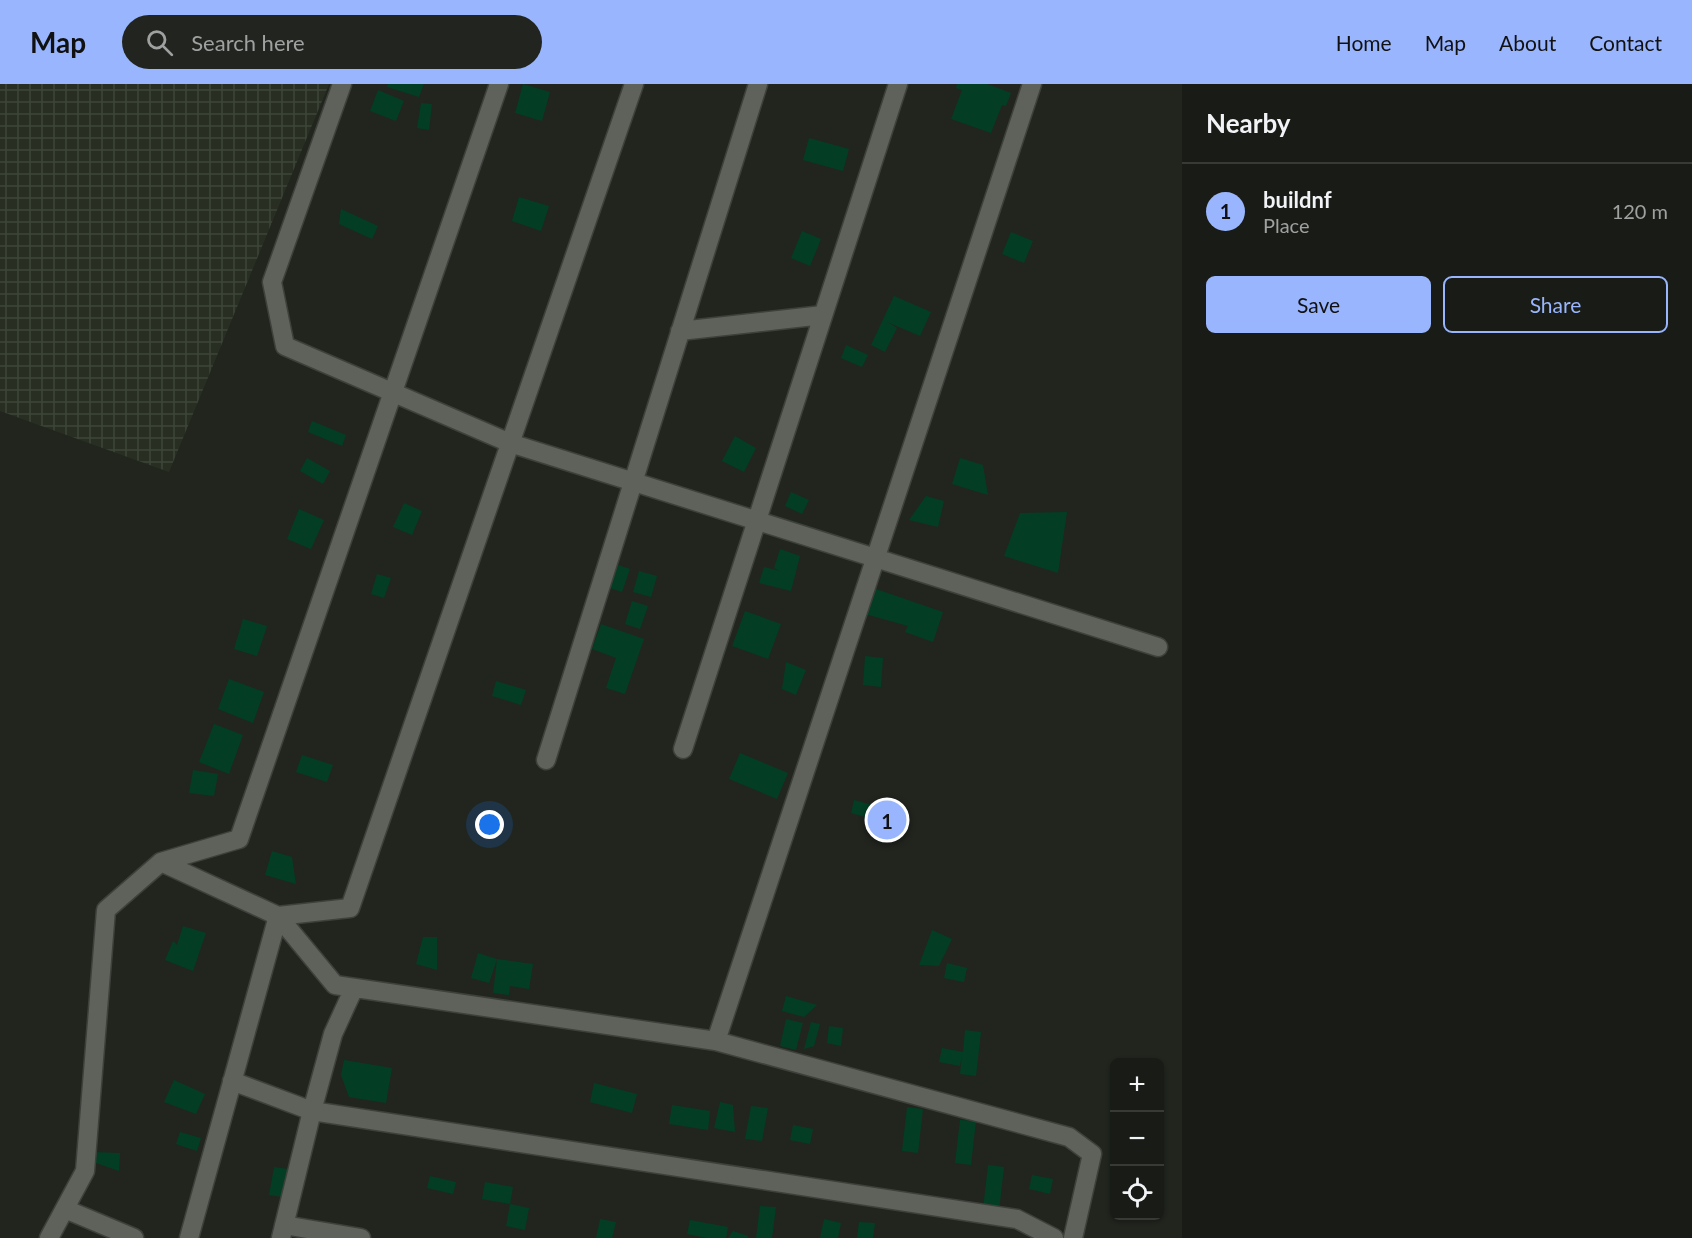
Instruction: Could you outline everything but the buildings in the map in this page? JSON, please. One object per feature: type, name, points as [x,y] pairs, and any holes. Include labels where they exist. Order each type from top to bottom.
[{"type":"street","points":[[342,84],[272,282],[285,346],[510,443],[1158,647]]},
{"type":"street","points":[[49,1238],[85,1171],[106,910],[160,861],[239,840],[499,84]]},
{"type":"street","points":[[278,916],[350,908],[634,84]]},
{"type":"street","points":[[546,760],[758,84]]},
{"type":"street","points":[[683,749],[898,84]]},
{"type":"street","points":[[716,1041],[1032,84]]},
{"type":"street","points":[[681,331],[824,315]]},
{"type":"street","points":[[160,861],[278,916],[335,985],[716,1041],[1069,1137],[1092,1154],[1073,1238]]},
{"type":"street","points":[[189,1238],[278,916]]},
{"type":"street","points":[[354,988],[333,1034],[283,1232],[361,1238]]},
{"type":"street","points":[[232,1081],[312,1111],[1017,1219],[1054,1238]]},
{"type":"street","points":[[65,1209],[134,1238]]},
{"type":"shaded area","points":[[0,84],[329,84],[169,472],[0,411]]},
{"type":"place","name":"buildnf","points":[[887,820]]}]
